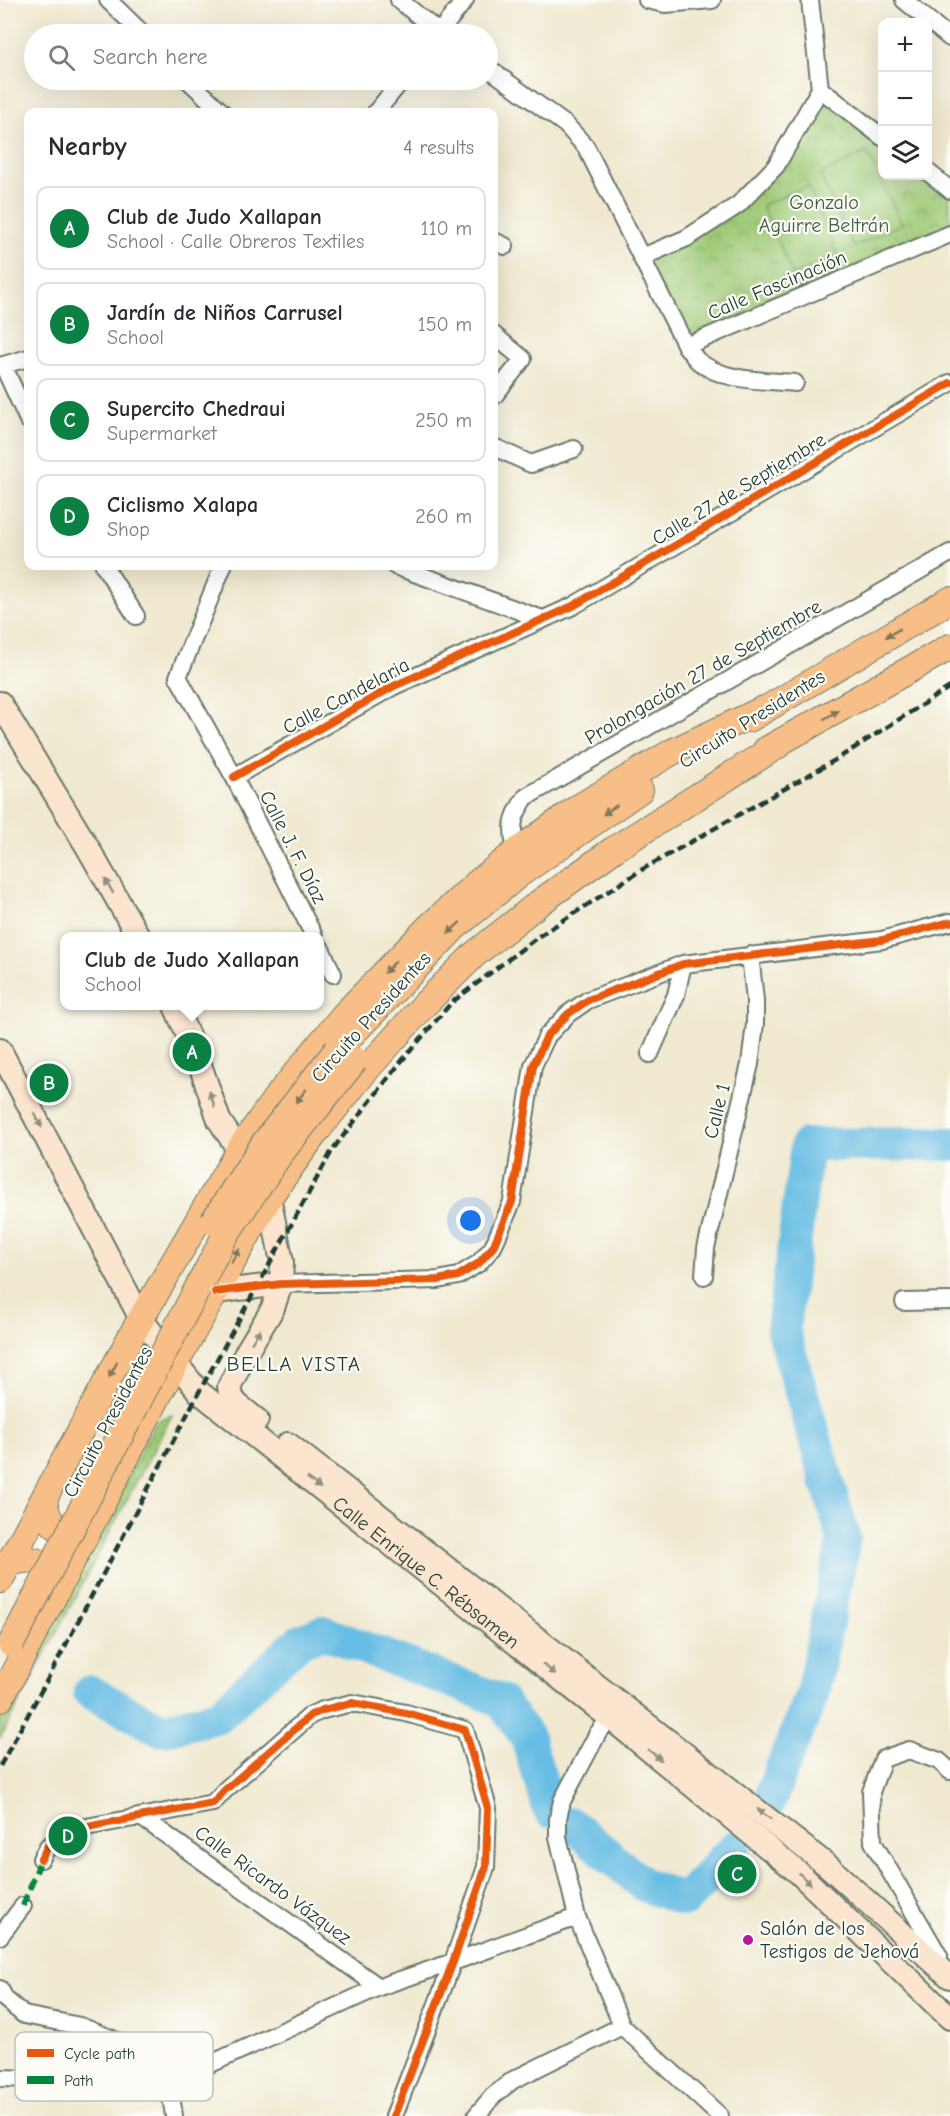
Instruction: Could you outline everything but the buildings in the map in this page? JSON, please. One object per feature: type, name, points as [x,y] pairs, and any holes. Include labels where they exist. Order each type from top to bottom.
[{"type":"main road","name":"Circuito Presidentes","points":[[0,1627],[211,1225],[265,1142],[346,1055],[455,927],[518,875],[601,816],[764,709],[948,600]]},
{"type":"main road","name":"Circuito Presidentes","points":[[0,1665],[226,1234],[346,1055],[466,945],[529,891],[604,840],[694,784],[780,744],[950,647]]},
{"type":"main road","points":[[0,703],[136,932]]},
{"type":"main road","points":[[4,1572],[141,1319],[239,1150],[275,1099],[343,1016],[383,973],[476,884],[516,852],[579,807],[672,752],[764,709]]},
{"type":"main road","points":[[0,1699],[176,1362],[269,1197],[315,1132],[424,1005],[475,954],[539,903],[613,850],[780,744]]},
{"type":"main road","points":[[177,1010],[197,1056],[219,1120],[269,1197]]},
{"type":"main road","name":"Calle Enrique C. Rébsamen","points":[[0,1050],[141,1319],[199,1392],[616,1710],[828,1866],[943,1965]]},
{"type":"main road","points":[[275,1099],[270,1119],[276,1137],[293,1142],[315,1132]]},
{"type":"main road","name":"Calle Enrique C. Rébsamen","points":[[269,1197],[282,1262],[280,1284],[273,1308],[229,1387],[237,1404],[616,1710],[800,1874],[950,2018]]},
{"type":"main road","points":[[215,1292],[280,1284]]},
{"type":"main road","points":[[141,1319],[176,1327],[192,1324],[200,1319]]},
{"type":"main road","points":[[44,1499],[46,1516],[57,1528],[74,1532],[90,1525]]},
{"type":"main road","points":[[4,1572],[24,1558],[40,1562],[52,1575],[55,1591]]},
{"type":"street","points":[[399,0],[427,24]]},
{"type":"street","points":[[447,24],[465,0]]},
{"type":"street","points":[[647,0],[665,4],[712,0]]},
{"type":"street","points":[[642,257],[687,238],[738,205],[776,166],[820,88],[810,0]]},
{"type":"street","points":[[904,0],[950,38]]},
{"type":"street","points":[[117,3],[135,24]]},
{"type":"street","points":[[498,75],[566,125],[586,147],[686,346],[699,361],[717,372],[734,377],[795,383]]},
{"type":"street","points":[[820,88],[878,134]]},
{"type":"street","points":[[199,90],[218,108]]},
{"type":"street","points":[[379,108],[394,90]]},
{"type":"street","points":[[932,176],[950,190]]},
{"type":"street","name":"Calle Fascinación","points":[[686,346],[950,234]]},
{"type":"street","points":[[498,338],[523,359],[498,391]]},
{"type":"street","points":[[24,359],[2,366],[24,412]]},
{"type":"street","name":"Calle 27 de Septiembre","points":[[542,620],[573,606],[950,383]]},
{"type":"street","points":[[498,449],[531,464],[574,449]]},
{"type":"street","name":"Prolongación 27 de Septiembre","points":[[516,852],[511,831],[516,812],[526,797],[950,553]]},
{"type":"street","points":[[107,570],[136,616]]},
{"type":"street","name":"Calle J. F. Díaz","points":[[221,570],[178,677],[234,777],[312,932]]},
{"type":"street","points":[[406,570],[542,620]]},
{"type":"street","name":"Calle Candelaria","points":[[234,777],[394,686],[542,620]]},
{"type":"street","points":[[280,1284],[438,1280],[458,1276],[479,1263],[493,1247],[512,1202],[533,1066],[547,1036],[568,1014],[588,1000],[683,964],[882,940],[950,922]]},
{"type":"street","points":[[324,955],[333,974]]},
{"type":"street","name":"Calle 1","points":[[704,1276],[706,1248],[750,1064],[755,1024],[755,1000],[750,955]]},
{"type":"street","points":[[650,1054],[676,995],[683,964]]},
{"type":"street","points":[[904,1302],[950,1301]]},
{"type":"street","points":[[41,1859],[48,1846],[76,1829],[213,1803],[311,1715],[323,1710],[352,1703],[406,1713],[465,1730],[488,1808],[486,1867],[453,1962],[394,2116]]},
{"type":"street","points":[[616,1710],[598,1733],[562,1801],[558,1818],[558,1837],[577,1917],[622,2026],[720,2116]]},
{"type":"street","points":[[943,1965],[873,1842],[871,1792],[883,1759],[909,1750],[939,1761],[950,1771]]},
{"type":"street","name":"Calle Ricardo Vázquez","points":[[141,1817],[379,1987]]},
{"type":"street","points":[[0,1936],[23,1906]]},
{"type":"street","points":[[213,2063],[379,1987],[577,1917]]},
{"type":"street","points":[[0,1989],[5,1999],[24,2015],[80,2026],[95,2032]]},
{"type":"street","points":[[476,2116],[493,2096],[513,2080],[622,2026]]},
{"type":"street","points":[[172,2101],[174,2116]]},
{"type":"green space","name":"Gonzalo Aguirre Beltrán","points":[[820,89],[878,134],[878,180],[932,179],[950,190],[950,234],[686,346],[642,257],[738,205],[776,166]]},
{"type":"green space","points":[[867,152],[878,175],[878,180],[881,180],[902,224],[854,247],[820,175]]},
{"type":"green space","points":[[808,186],[838,255],[793,275],[762,205]]},
{"type":"green space","points":[[172,1415],[0,1739],[0,1720],[98,1538],[154,1425],[161,1419]]},
{"type":"waterway","points":[[765,1810],[812,1695],[844,1539],[783,1330],[807,1145],[950,1144]]},
{"type":"waterway","points":[[90,1692],[162,1730],[218,1716],[300,1641],[323,1632],[500,1700],[527,1737],[550,1811]]},
{"type":"waterway","points":[[571,1824],[644,1885],[685,1900],[734,1848]]},
{"type":"railway","points":[[0,1766],[199,1392],[333,1149],[400,1063],[451,1003],[539,936],[643,869],[837,759],[950,687]]},
{"type":"marked path","points":[[23,1906],[41,1859]]},
{"type":"cycle path","points":[[234,777],[394,686],[573,606],[950,383]]},
{"type":"cycle path","points":[[215,1292],[281,1284],[438,1280],[458,1276],[479,1263],[493,1247],[512,1202],[533,1066],[547,1036],[568,1014],[588,1000],[683,964],[882,940],[950,922]]},
{"type":"cycle path","points":[[41,1859],[48,1846],[76,1829],[213,1803],[311,1715],[323,1710],[352,1703],[406,1713],[465,1730],[488,1808],[486,1867],[453,1962],[394,2116]]},
{"type":"place","name":"Club de Judo Xallapan","points":[[192,1052]]},
{"type":"place","name":"Jardín de Niños Carrusel","points":[[49,1083]]},
{"type":"place","name":"Ciclismo Xalapa","points":[[68,1836]]},
{"type":"place","name":"Supercito Chedraui","points":[[737,1874]]},
{"type":"place","name":"Salón de los Testigos de Jehová","points":[[748,1940]]},
{"type":"district","name":"BELLA VISTA","points":[[294,1364]]}]
